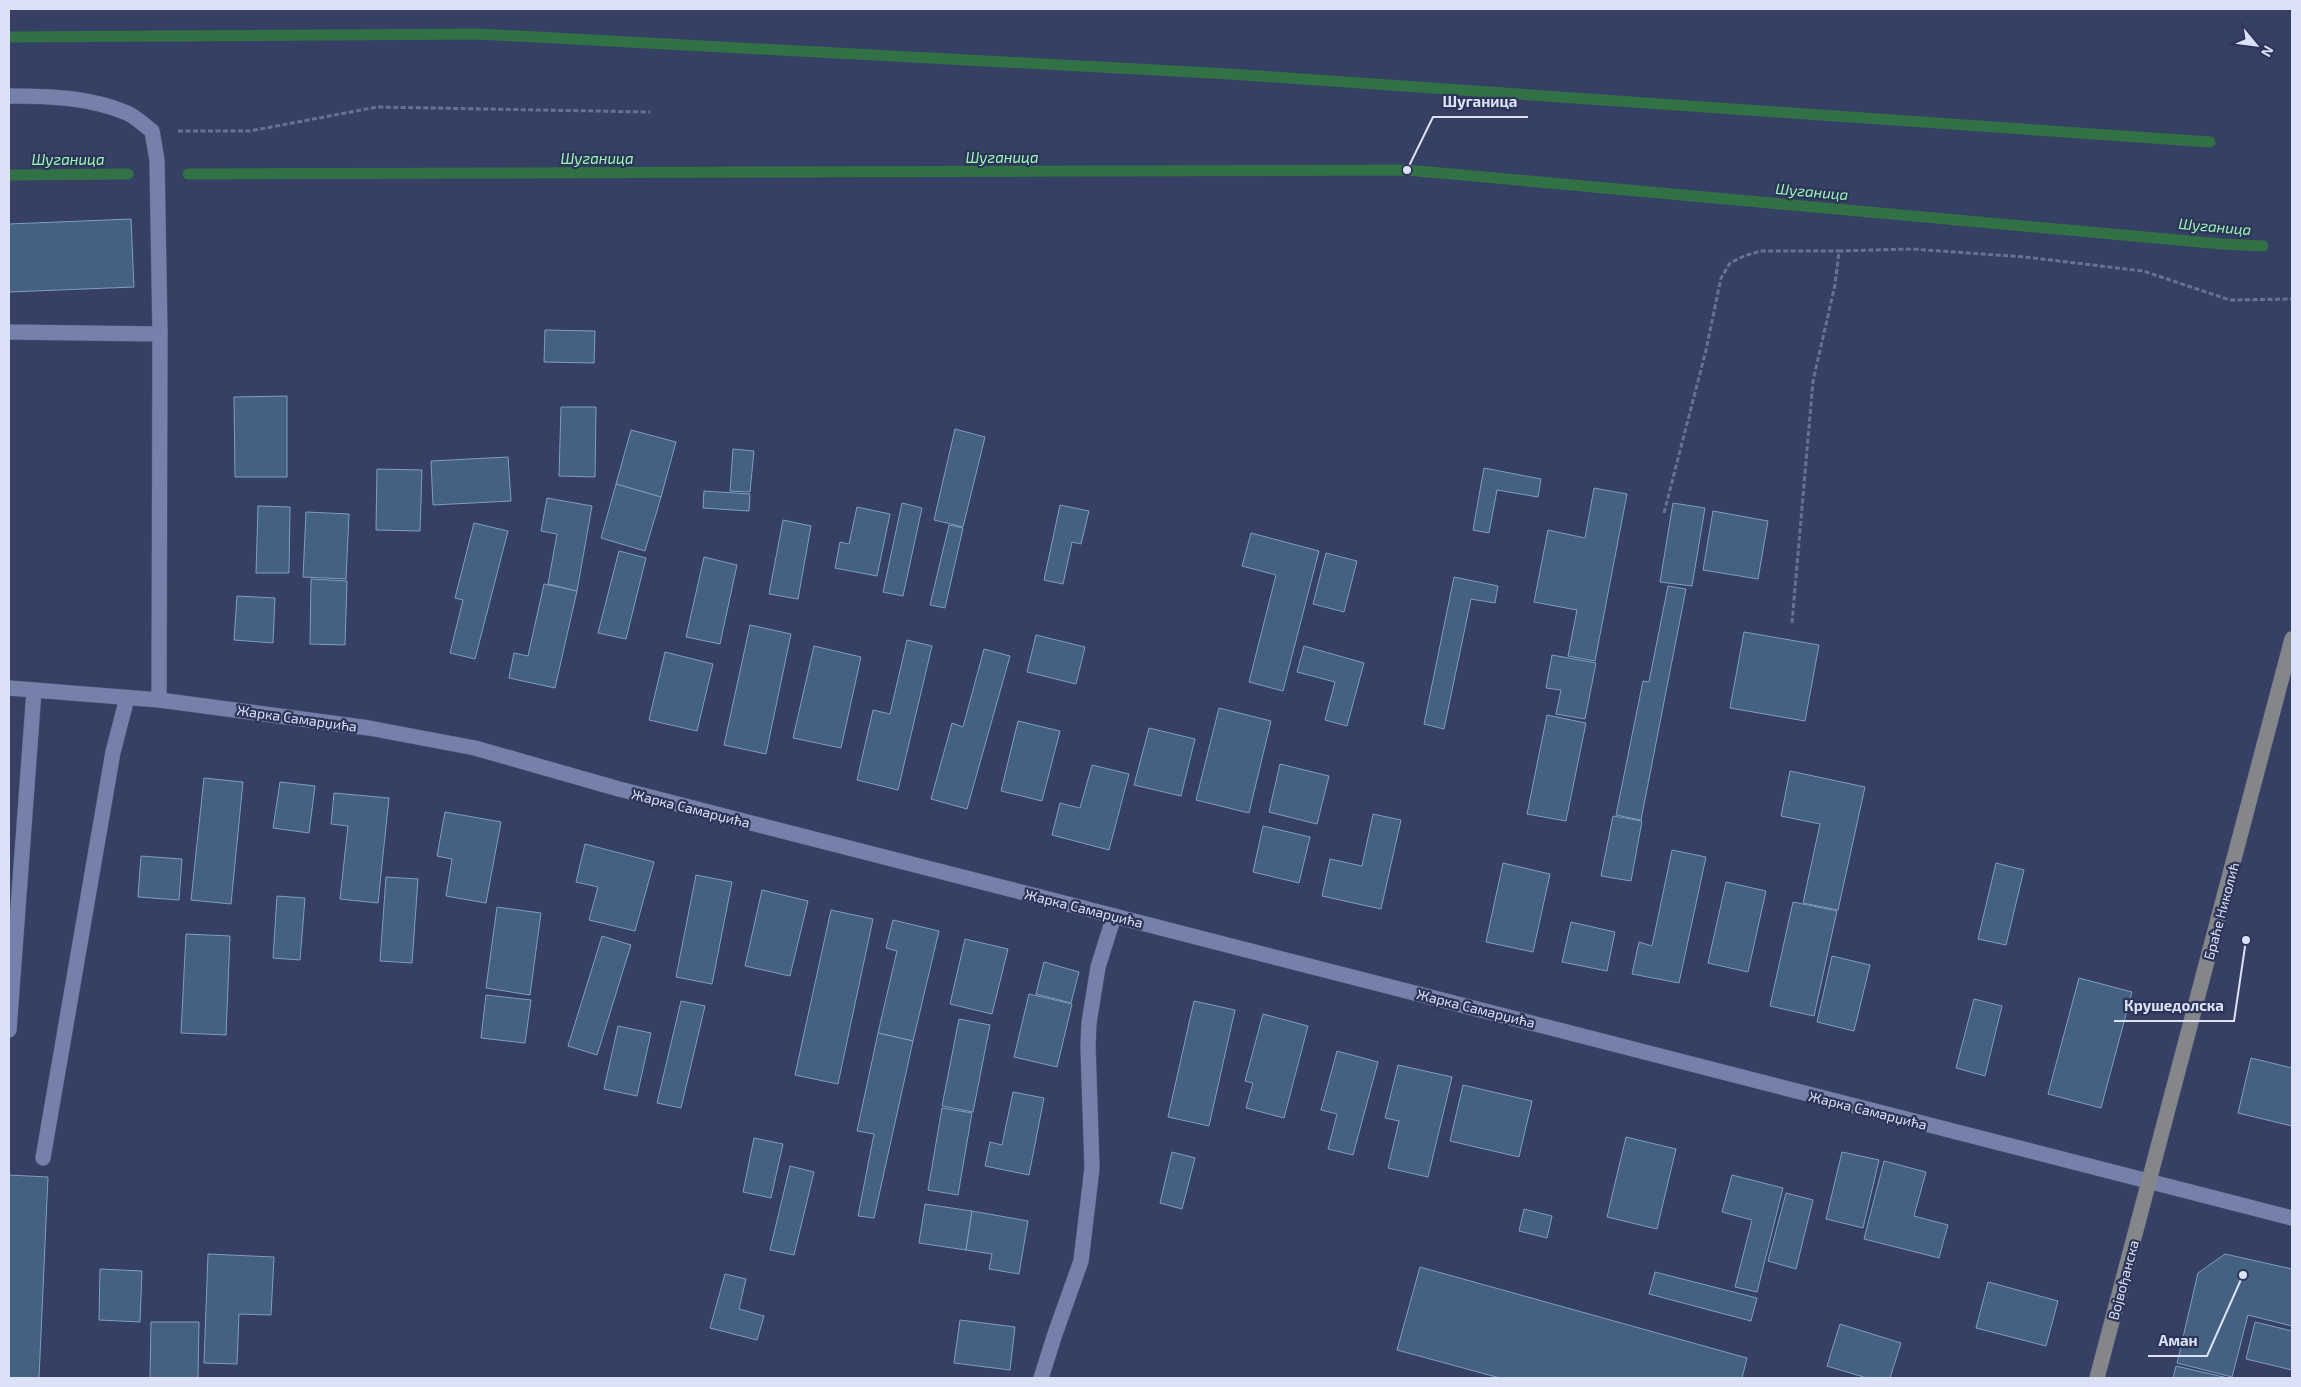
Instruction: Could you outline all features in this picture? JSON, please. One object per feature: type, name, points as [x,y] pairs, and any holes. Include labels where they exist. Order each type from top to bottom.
[{"type":"main road","name":"Браће Николић","points":[[2148,1182],[2292,639]]},
{"type":"main road","name":"Војвођанска","points":[[2097,1378],[2148,1182]]},
{"type":"street","points":[[9,96],[64,97],[91,102],[129,113],[152,131],[157,160],[160,334],[159,700]]},
{"type":"street","points":[[9,332],[160,334]]},
{"type":"street","name":"Жарка Самарџића","points":[[9,688],[159,700],[312,718],[475,748],[618,789],[2292,1218]]},
{"type":"street","points":[[9,1030],[34,691]]},
{"type":"street","points":[[43,1158],[112,752],[127,698]]},
{"type":"street","points":[[1041,1378],[1054,1334],[1081,1261],[1092,1168],[1088,1046],[1090,1023],[1098,966],[1114,916]]},
{"type":"path","points":[[152,131],[250,131],[377,107],[650,112]]},
{"type":"path","points":[[1664,513],[1706,350],[1721,278],[1730,263],[1744,256],[1761,251],[1912,249],[2025,257],[2143,271],[2230,300],[2292,299]]},
{"type":"path","points":[[1792,623],[1808,453],[1810,410],[1814,380],[1835,284],[1839,251]]},
{"type":"building","points":[[131,219],[134,287],[9,292],[9,224]]},
{"type":"building","points":[[545,330],[595,331],[594,363],[544,362]]},
{"type":"building","points":[[287,396],[287,477],[235,477],[234,397]]},
{"type":"building","points":[[561,407],[596,407],[595,477],[559,476]]},
{"type":"building","points":[[955,429],[985,437],[963,527],[934,520]]},
{"type":"building","points":[[631,430],[676,442],[661,497],[616,484]]},
{"type":"building","points":[[733,449],[754,451],[750,492],[730,491]]},
{"type":"building","points":[[508,457],[511,501],[433,505],[431,461]]},
{"type":"building","points":[[1484,468],[1541,479],[1538,497],[1497,490],[1489,533],[1473,530]]},
{"type":"building","points":[[377,469],[422,470],[420,531],[376,530]]},
{"type":"building","points":[[616,484],[661,497],[645,551],[601,538]]},
{"type":"building","points":[[1594,488],[1627,494],[1595,661],[1568,656],[1577,610],[1534,602],[1548,530],[1585,538]]},
{"type":"building","points":[[704,491],[750,494],[749,511],[703,508]]},
{"type":"building","points":[[547,498],[592,506],[577,591],[548,584],[557,534],[541,531]]},
{"type":"building","points":[[902,503],[922,508],[903,596],[883,592]]},
{"type":"building","points":[[1673,503],[1705,508],[1692,586],[1660,582]]},
{"type":"building","points":[[1060,505],[1089,511],[1081,544],[1072,542],[1063,584],[1044,580]]},
{"type":"building","points":[[258,506],[290,507],[289,573],[256,573]]},
{"type":"building","points":[[857,507],[890,514],[877,576],[835,568],[840,542],[849,544]]},
{"type":"building","points":[[1713,511],[1768,521],[1758,579],[1703,570]]},
{"type":"building","points":[[306,512],[349,514],[346,579],[303,577]]},
{"type":"building","points":[[783,520],[811,526],[798,599],[769,594]]},
{"type":"building","points":[[474,523],[508,531],[475,659],[450,653],[463,600],[455,598]]},
{"type":"building","points":[[949,525],[963,528],[945,608],[930,605]]},
{"type":"building","points":[[1251,533],[1319,551],[1283,691],[1249,682],[1276,575],[1242,566]]},
{"type":"building","points":[[619,551],[646,558],[626,639],[598,633]]},
{"type":"building","points":[[1326,553],[1357,561],[1344,612],[1313,604]]},
{"type":"building","points":[[704,557],[737,565],[720,644],[686,637]]},
{"type":"building","points":[[1454,577],[1498,586],[1495,603],[1471,599],[1444,729],[1424,724]]},
{"type":"building","points":[[311,579],[347,581],[345,645],[310,644]]},
{"type":"building","points":[[544,584],[577,591],[555,688],[509,678],[514,653],[528,656]]},
{"type":"building","points":[[1668,586],[1686,589],[1641,820],[1616,815],[1643,681],[1649,682]]},
{"type":"building","points":[[237,596],[275,598],[273,643],[234,640]]},
{"type":"building","points":[[750,625],[791,634],[766,754],[724,745]]},
{"type":"building","points":[[1744,632],[1819,645],[1805,721],[1730,708]]},
{"type":"building","points":[[1036,635],[1085,647],[1076,684],[1027,672]]},
{"type":"building","points":[[907,640],[932,646],[898,790],[857,780],[873,710],[890,714]]},
{"type":"building","points":[[814,646],[861,657],[841,748],[793,738]]},
{"type":"building","points":[[1304,646],[1364,663],[1347,726],[1325,720],[1335,682],[1297,672]]},
{"type":"building","points":[[984,649],[1010,656],[967,809],[931,799],[952,723],[963,727]]},
{"type":"building","points":[[665,652],[713,664],[697,731],[649,720]]},
{"type":"building","points":[[1552,655],[1596,663],[1585,719],[1556,714],[1561,690],[1546,688]]},
{"type":"building","points":[[1219,708],[1271,721],[1249,813],[1196,800]]},
{"type":"building","points":[[1547,715],[1586,723],[1566,821],[1527,814]]},
{"type":"building","points":[[1018,721],[1060,731],[1042,801],[1001,791]]},
{"type":"building","points":[[1149,728],[1195,739],[1181,796],[1134,785]]},
{"type":"building","points":[[1280,764],[1329,776],[1317,824],[1269,812]]},
{"type":"building","points":[[1092,765],[1129,774],[1109,850],[1052,835],[1060,803],[1080,808]]},
{"type":"building","points":[[1790,771],[1865,787],[1838,910],[1803,903],[1820,824],[1781,816]]},
{"type":"building","points":[[204,778],[243,782],[231,904],[191,900]]},
{"type":"building","points":[[280,782],[315,786],[309,833],[273,828]]},
{"type":"building","points":[[334,793],[389,798],[378,903],[340,899],[348,826],[331,824]]},
{"type":"building","points":[[445,812],[501,822],[486,903],[446,896],[452,859],[437,856]]},
{"type":"building","points":[[1373,814],[1401,820],[1381,909],[1322,896],[1330,859],[1362,866]]},
{"type":"building","points":[[1613,816],[1642,821],[1631,881],[1601,876]]},
{"type":"building","points":[[1263,826],[1310,837],[1299,883],[1253,872]]},
{"type":"building","points":[[585,844],[654,862],[635,931],[589,920],[598,887],[576,882]]},
{"type":"building","points":[[1672,850],[1706,857],[1679,983],[1632,974],[1639,942],[1652,946]]},
{"type":"building","points":[[141,856],[182,859],[179,900],[138,897]]},
{"type":"building","points":[[1503,863],[1550,874],[1533,952],[1486,942]]},
{"type":"building","points":[[1996,863],[2024,870],[2006,945],[1978,939]]},
{"type":"building","points":[[696,875],[732,882],[712,984],[676,977]]},
{"type":"building","points":[[386,877],[418,879],[412,963],[380,961]]},
{"type":"building","points":[[1726,882],[1766,891],[1748,972],[1708,963]]},
{"type":"building","points":[[762,890],[808,901],[790,976],[745,966]]},
{"type":"building","points":[[277,896],[305,898],[300,960],[273,958]]},
{"type":"building","points":[[1793,902],[1837,911],[1814,1016],[1770,1006]]},
{"type":"building","points":[[497,907],[541,913],[530,995],[486,988]]},
{"type":"building","points":[[831,910],[873,919],[838,1084],[795,1075]]},
{"type":"building","points":[[893,920],[939,931],[913,1041],[878,1033],[897,951],[886,948]]},
{"type":"building","points":[[1571,922],[1615,932],[1607,971],[1562,962]]},
{"type":"building","points":[[186,934],[230,936],[226,1035],[181,1033]]},
{"type":"building","points":[[602,936],[631,945],[597,1055],[568,1046]]},
{"type":"building","points":[[965,939],[1008,949],[992,1014],[950,1004]]},
{"type":"building","points":[[1832,956],[1870,965],[1854,1031],[1817,1022]]},
{"type":"building","points":[[1044,962],[1079,972],[1071,1003],[1036,994]]},
{"type":"building","points":[[2079,978],[2132,992],[2101,1108],[2048,1094]]},
{"type":"building","points":[[1029,994],[1072,1004],[1057,1067],[1014,1057]]},
{"type":"building","points":[[486,995],[531,1000],[525,1043],[481,1038]]},
{"type":"building","points":[[1974,999],[2002,1006],[1985,1076],[1956,1068]]},
{"type":"building","points":[[681,1001],[705,1006],[681,1108],[657,1103]]},
{"type":"building","points":[[1194,1001],[1235,1010],[1209,1126],[1168,1117]]},
{"type":"building","points":[[1263,1014],[1308,1026],[1284,1118],[1246,1108],[1253,1083],[1245,1081]]},
{"type":"building","points":[[959,1019],[990,1025],[973,1112],[942,1106]]},
{"type":"building","points":[[618,1026],[651,1033],[637,1096],[604,1089]]},
{"type":"building","points":[[878,1033],[913,1041],[874,1218],[858,1216],[874,1134],[857,1131]]},
{"type":"building","points":[[1337,1051],[1378,1062],[1353,1155],[1328,1149],[1337,1114],[1321,1110]]},
{"type":"building","points":[[2251,1058],[2292,1068],[2292,1126],[2238,1113]]},
{"type":"building","points":[[1398,1065],[1452,1077],[1428,1177],[1388,1168],[1399,1121],[1385,1118]]},
{"type":"building","points":[[1463,1085],[1532,1101],[1519,1157],[1450,1141]]},
{"type":"building","points":[[1013,1092],[1044,1098],[1029,1175],[985,1166],[990,1142],[1002,1145]]},
{"type":"building","points":[[942,1108],[972,1113],[958,1195],[928,1190]]},
{"type":"building","points":[[1626,1137],[1676,1149],[1657,1229],[1607,1217]]},
{"type":"building","points":[[754,1138],[783,1144],[771,1198],[743,1192]]},
{"type":"building","points":[[1172,1152],[1195,1158],[1182,1209],[1160,1203]]},
{"type":"building","points":[[1842,1152],[1879,1160],[1863,1228],[1826,1219]]},
{"type":"building","points":[[1884,1161],[1926,1172],[1914,1216],[1948,1225],[1939,1258],[1864,1239]]},
{"type":"building","points":[[790,1166],[814,1172],[794,1255],[770,1250]]},
{"type":"building","points":[[9,1175],[48,1177],[39,1378],[9,1378]]},
{"type":"building","points":[[1732,1175],[1783,1188],[1757,1292],[1735,1287],[1752,1220],[1722,1212]]},
{"type":"building","points":[[1786,1193],[1813,1200],[1796,1269],[1768,1261]]},
{"type":"building","points":[[925,1204],[972,1211],[966,1250],[919,1243]]},
{"type":"building","points":[[1524,1209],[1552,1216],[1547,1238],[1519,1231]]},
{"type":"building","points":[[972,1211],[1028,1221],[1019,1274],[989,1269],[992,1254],[966,1250]]},
{"type":"building","points":[[208,1254],[274,1257],[271,1315],[239,1314],[237,1364],[204,1363]]},
{"type":"building","points":[[2225,1254],[2292,1269],[2292,1326],[2248,1315],[2232,1377],[2177,1363],[2198,1273]]},
{"type":"building","points":[[1420,1267],[1747,1358],[1742,1378],[1500,1378],[1397,1350]]},
{"type":"building","points":[[100,1269],[142,1271],[140,1322],[99,1320]]},
{"type":"building","points":[[1655,1272],[1757,1298],[1751,1321],[1649,1294]]},
{"type":"building","points":[[725,1274],[746,1279],[739,1309],[764,1316],[757,1340],[710,1328]]},
{"type":"building","points":[[1988,1282],[2058,1301],[2046,1346],[1976,1328]]},
{"type":"building","points":[[960,1320],[1015,1327],[1010,1370],[954,1363]]},
{"type":"building","points":[[151,1322],[199,1322],[198,1378],[150,1378]]},
{"type":"building","points":[[2255,1322],[2292,1331],[2292,1370],[2246,1359]]},
{"type":"building","points":[[1840,1324],[1901,1343],[1890,1378],[1867,1378],[1827,1366]]},
{"type":"building","points":[[2176,1366],[2228,1378],[2173,1378]]},
{"type":"waterway","points":[[9,37],[478,34],[1230,74],[2210,142]]},
{"type":"waterway","name":"Шуганица","points":[[188,174],[1407,170],[2222,244],[2263,246]]},
{"type":"waterway","name":"Шуганица","points":[[9,175],[128,174]]},
{"type":"place","name":"Шуганица","points":[[1407,170]]},
{"type":"place","name":"Крушедолска","points":[[2246,940]]},
{"type":"place","name":"Аман","points":[[2243,1275]]}]
